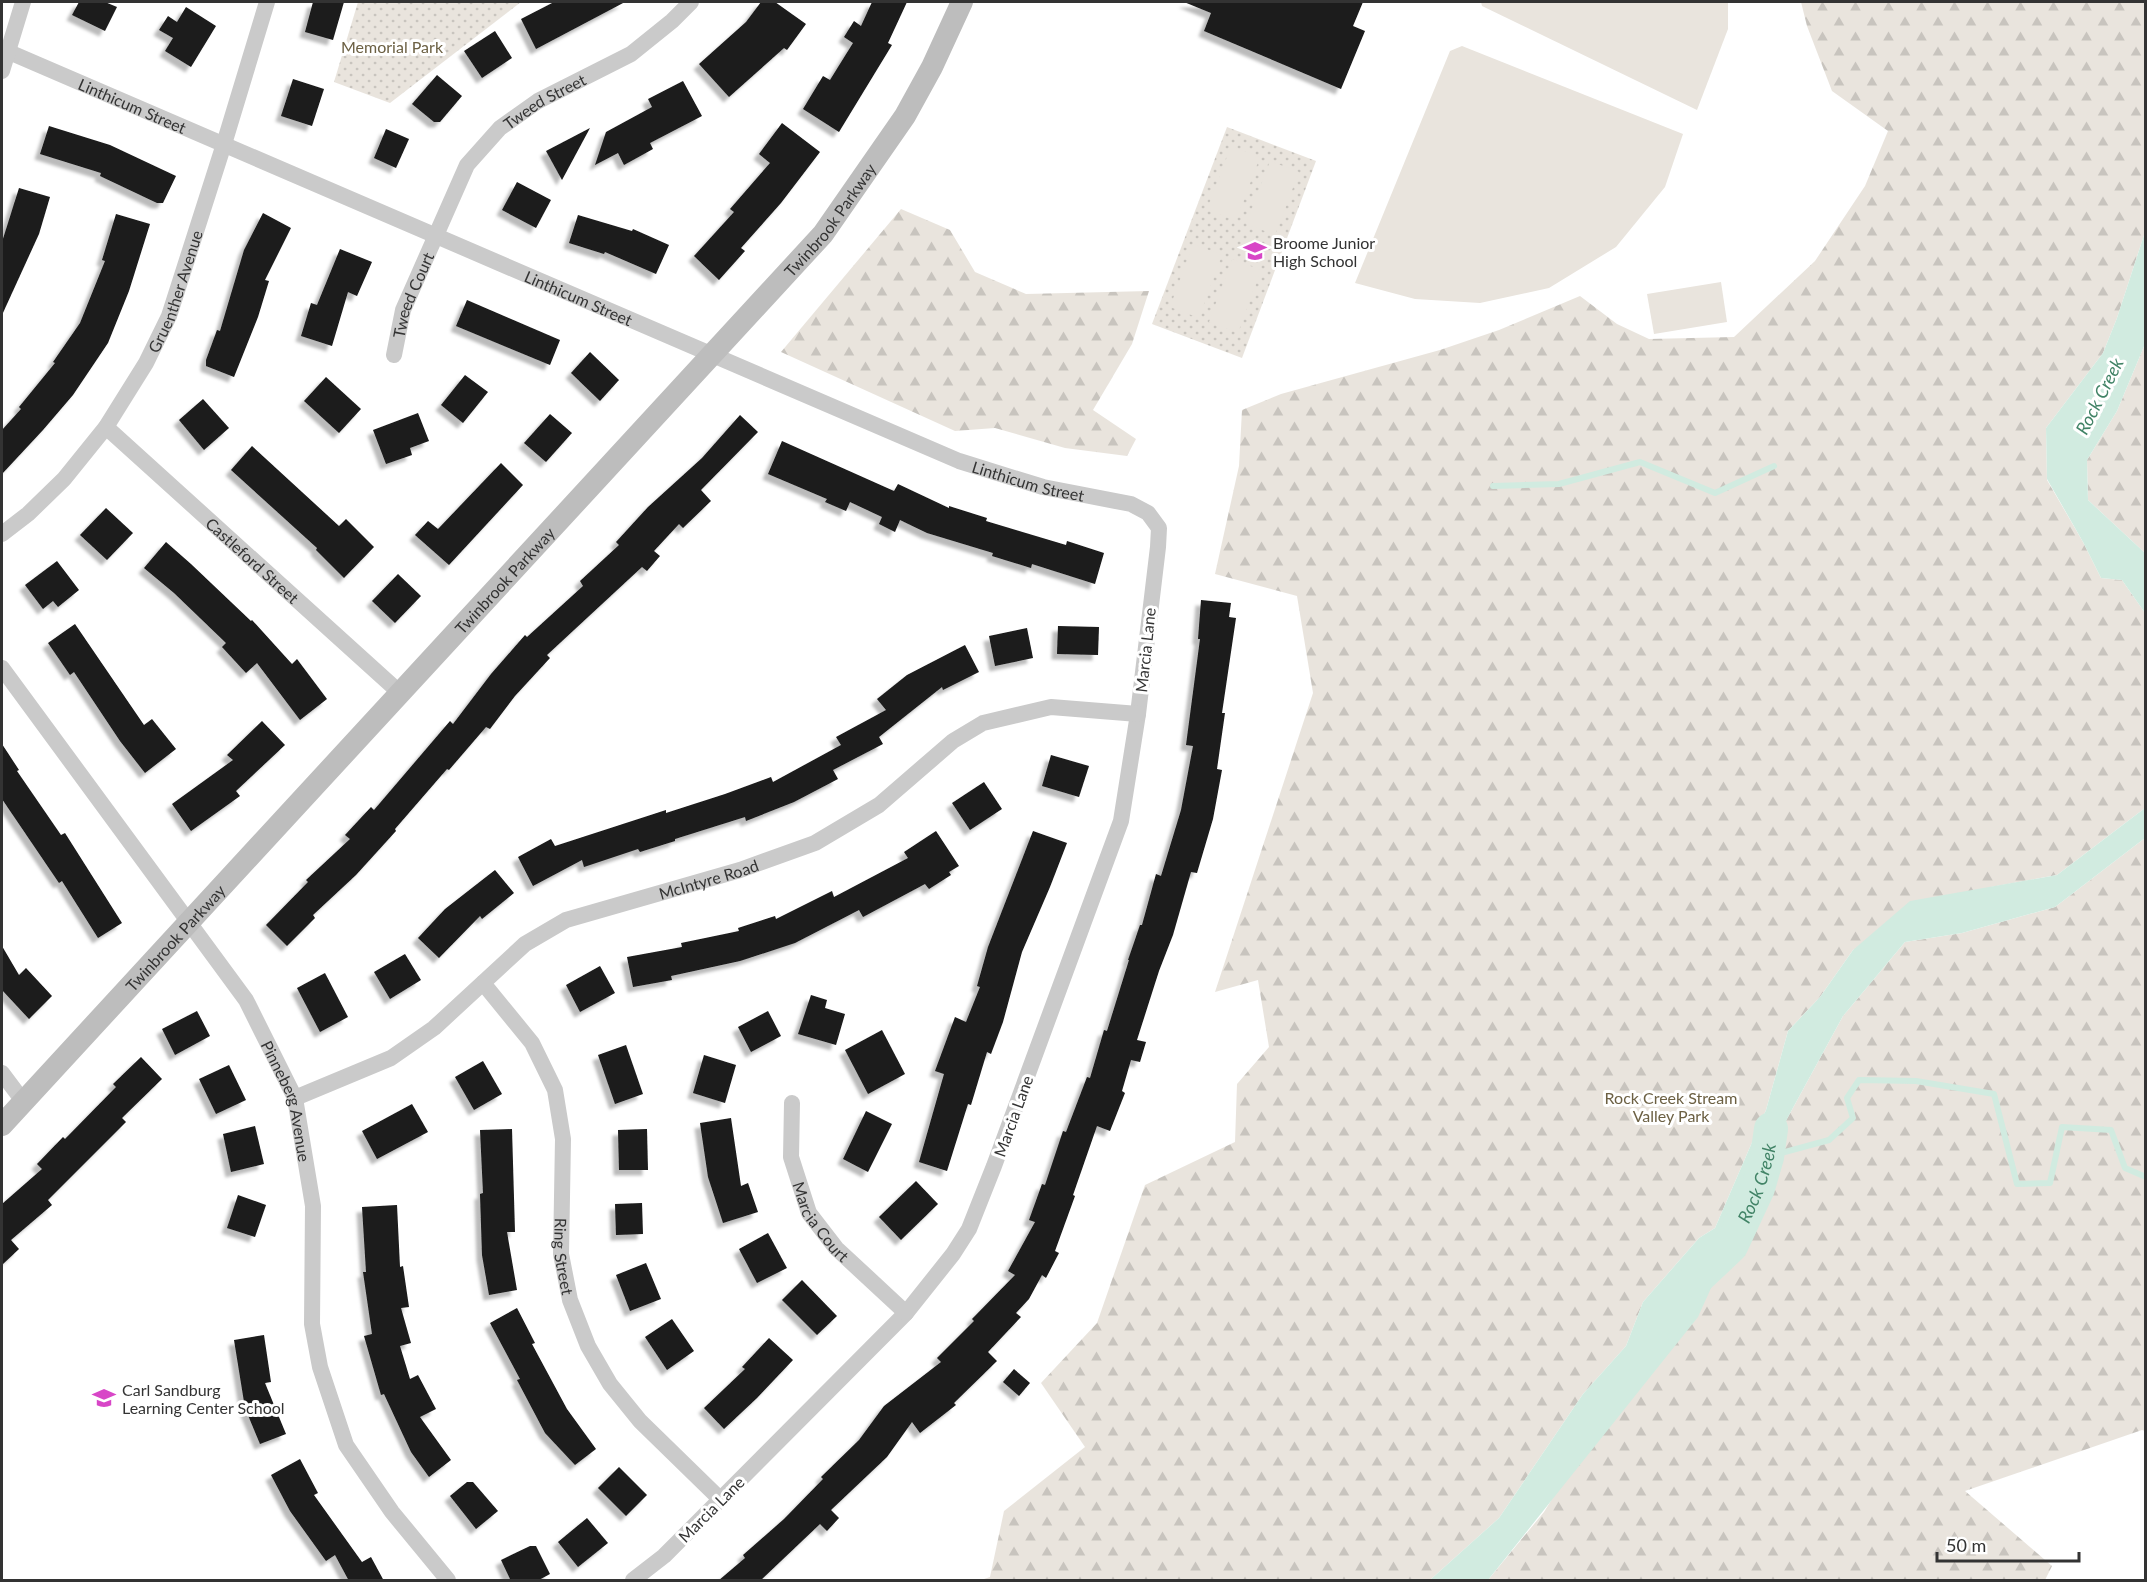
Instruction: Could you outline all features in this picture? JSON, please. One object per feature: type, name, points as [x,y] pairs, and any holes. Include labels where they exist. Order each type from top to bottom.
[{"type":"street","points":[[2,71],[5,51],[23,2]]},
{"type":"street","name":"Gruenther Avenue","points":[[2,534],[28,514],[64,479],[106,427],[146,363],[169,316],[267,2]]},
{"type":"street","name":"Tweed Street","points":[[435,235],[467,165],[500,128],[537,101],[632,54],[691,2]]},
{"type":"street","name":"Twinbrook Parkway","points":[[2,1125],[823,234],[904,116],[932,67],[962,2]]},
{"type":"street","name":"Linthicum Street","points":[[5,51],[959,461],[1042,487],[1131,504],[1148,513],[1159,528]]},
{"type":"street","name":"Tweed Court","points":[[394,355],[403,310],[435,235]]},
{"type":"street","name":"Castleford Street","points":[[106,427],[399,692]]},
{"type":"street","name":"Marcia Lane","points":[[633,1581],[664,1556],[906,1313],[953,1254],[969,1229],[1121,821],[1138,714],[1159,528]]},
{"type":"street","name":"Pinneberg Avenue","points":[[2,669],[246,1000],[295,1098],[313,1206],[312,1324],[320,1367],[346,1445],[392,1512],[448,1581]]},
{"type":"street","name":"McIntyre Road","points":[[295,1098],[391,1058],[434,1028],[525,944],[566,920],[740,870],[815,843],[879,805],[953,741],[983,723],[1051,706],[1138,714]]},
{"type":"street","name":"Ring Street","points":[[483,983],[532,1042],[555,1090],[563,1139],[561,1254],[570,1300],[588,1346],[609,1384],[640,1421],[721,1500]]},
{"type":"street","points":[[2,1073],[23,1101]]},
{"type":"street","name":"Marcia Court","points":[[792,1103],[790,1157],[809,1213],[836,1248],[906,1313]]},
{"type":"green space","name":"Memorial Park","points":[[358,2],[521,2],[390,103],[334,82]]},
{"type":"green space","points":[[1481,2],[1728,2],[1728,29],[1697,110],[1482,6]]},
{"type":"green space","name":"Rock Creek Stream Valley Park","points":[[1801,2],[2145,2],[2145,232],[2103,353],[2046,428],[2047,480],[2101,578],[2122,580],[2145,613],[2145,808],[2057,875],[1991,887],[1853,950],[1820,997],[1788,1031],[1766,1110],[1715,1228],[1699,1238],[1643,1302],[1626,1346],[1583,1394],[1499,1518],[1430,1580],[981,1580],[990,1577],[1004,1511],[1085,1447],[1041,1383],[1097,1323],[1145,1185],[1235,1142],[1237,1084],[1269,1047],[1258,980],[1215,992],[1313,693],[1297,596],[1215,574],[1239,466],[1242,410],[1281,394],[1440,350],[1499,330],[1580,296],[1617,324],[1649,339],[1734,337],[1815,261],[1865,186],[1888,131],[1832,91],[1807,26]]},
{"type":"green space","points":[[1462,46],[1683,134],[1665,187],[1616,247],[1549,288],[1480,303],[1415,299],[1355,283],[1450,51]]},
{"type":"green space","points":[[1227,127],[1316,161],[1242,358],[1152,324]]},
{"type":"green space","points":[[1231,146],[1260,157],[1236,221],[1207,209]]},
{"type":"green space","points":[[1270,161],[1299,172],[1275,235],[1246,224]]},
{"type":"green space","points":[[901,209],[950,230],[975,272],[1026,294],[1149,291],[1132,344],[1093,410],[1136,439],[1127,456],[1065,448],[995,428],[955,431],[781,352]]},
{"type":"green space","points":[[1193,244],[1222,255],[1199,318],[1170,307]]},
{"type":"green space","points":[[1232,259],[1261,270],[1238,333],[1209,322]]},
{"type":"green space","points":[[1721,282],[1727,322],[1654,334],[1647,294]]},
{"type":"green space","points":[[2145,344],[2145,553],[2088,500],[2087,460],[2117,411]]},
{"type":"green space","points":[[2145,838],[2145,1431],[2142,1430],[1965,1491],[2052,1566],[2045,1580],[1488,1580],[1544,1512],[1788,1117],[1843,1016],[1905,942],[1962,933],[2055,907]]},
{"type":"water","points":[[2145,232],[2145,344],[2117,411],[2087,460],[2088,500],[2145,553],[2145,613],[2122,580],[2101,578],[2047,479],[2046,428],[2103,353]]},
{"type":"water","points":[[2145,808],[2145,838],[2055,907],[1962,933],[1905,942],[1843,1016],[1788,1117],[1698,1317],[1488,1580],[1430,1580],[1499,1518],[1583,1394],[1626,1346],[1643,1302],[1699,1238],[1715,1228],[1766,1110],[1788,1031],[1820,997],[1853,950],[1910,901],[2057,875]]},
{"type":"building","points":[[79,2],[105,2],[117,7],[105,31],[72,15]]},
{"type":"building","points":[[313,2],[344,2],[333,40],[305,32]]},
{"type":"building","points":[[554,2],[625,2],[536,49],[521,19]]},
{"type":"building","points":[[761,2],[775,2],[806,24],[787,50],[784,48],[729,97],[699,64],[746,22]]},
{"type":"building","points":[[872,2],[907,2],[888,43],[892,45],[839,132],[803,109],[823,76],[830,80],[853,43],[844,37],[854,21],[861,26]]},
{"type":"building","points":[[1184,2],[1363,2],[1353,26],[1365,31],[1341,89],[1204,31],[1211,13]]},
{"type":"building","points":[[186,7],[216,26],[191,67],[165,51],[173,38],[159,30],[168,16],[177,22]]},
{"type":"building","points":[[495,31],[512,58],[482,78],[464,51]]},
{"type":"building","points":[[437,75],[462,96],[440,122],[434,122],[412,104]]},
{"type":"building","points":[[293,79],[324,89],[312,126],[281,116]]},
{"type":"building","points":[[683,81],[702,116],[650,143],[653,149],[624,165],[618,153],[595,165],[606,132],[652,107],[648,99]]},
{"type":"building","points":[[782,123],[820,152],[781,203],[741,248],[745,251],[719,280],[694,256],[734,212],[730,209],[770,163],[759,154]]},
{"type":"building","points":[[49,126],[110,145],[176,176],[163,203],[157,203],[100,176],[101,173],[40,154]]},
{"type":"building","points":[[590,128],[562,180],[546,151]]},
{"type":"building","points":[[386,129],[409,139],[396,168],[374,158]]},
{"type":"building","points":[[517,182],[551,200],[536,228],[502,210]]},
{"type":"building","points":[[19,188],[50,197],[39,234],[2,315],[2,242]]},
{"type":"building","points":[[263,213],[291,228],[265,280],[269,281],[258,317],[234,377],[206,366],[206,360],[217,330],[220,331],[244,250]]},
{"type":"building","points":[[116,214],[150,224],[129,291],[108,343],[73,395],[2,474],[2,430],[21,409],[19,407],[55,363],[53,362],[80,323],[105,261],[102,260]]},
{"type":"building","points":[[578,215],[632,231],[633,229],[669,245],[656,274],[605,252],[604,254],[569,243]]},
{"type":"building","points":[[340,249],[372,262],[357,296],[348,292],[332,346],[301,336],[311,303],[317,305]]},
{"type":"building","points":[[467,300],[560,340],[550,365],[456,326]]},
{"type":"building","points":[[590,352],[619,380],[600,401],[571,373]]},
{"type":"building","points":[[465,375],[488,392],[463,423],[441,405]]},
{"type":"building","points":[[326,377],[361,409],[339,433],[304,401]]},
{"type":"building","points":[[203,399],[229,428],[204,450],[179,420]]},
{"type":"building","points":[[418,413],[429,441],[410,448],[412,455],[386,464],[373,430]]},
{"type":"building","points":[[550,414],[572,433],[546,462],[524,443]]},
{"type":"building","points":[[740,415],[758,432],[701,490],[711,501],[683,528],[679,524],[654,551],[660,556],[647,571],[642,567],[547,655],[550,658],[515,696],[490,729],[486,727],[395,829],[396,831],[356,875],[313,915],[315,918],[287,946],[266,925],[308,882],[306,880],[350,839],[345,835],[371,807],[374,810],[450,721],[453,724],[491,674],[525,635],[527,637],[583,586],[580,581],[619,545],[616,542],[648,507],[702,458]]},
{"type":"building","points":[[782,441],[894,491],[898,484],[949,508],[949,506],[987,518],[986,521],[1066,545],[1067,541],[1104,553],[1095,584],[1032,564],[1031,568],[992,556],[993,553],[927,533],[900,520],[895,532],[879,524],[882,517],[850,502],[846,511],[825,502],[827,499],[768,474]]},
{"type":"building","points":[[252,446],[339,526],[346,519],[374,547],[344,578],[316,550],[317,548],[231,470]]},
{"type":"building","points":[[501,463],[523,485],[449,565],[415,535],[428,521],[438,529]]},
{"type":"building","points":[[106,508],[133,533],[107,560],[80,535]]},
{"type":"building","points":[[166,542],[252,620],[292,664],[297,659],[327,699],[300,720],[257,663],[246,673],[222,647],[226,643],[144,568]]},
{"type":"building","points":[[57,561],[79,590],[58,607],[53,601],[43,609],[25,585]]},
{"type":"building","points":[[398,574],[421,596],[395,623],[372,601]]},
{"type":"building","points":[[1201,600],[1231,603],[1229,617],[1236,618],[1222,713],[1225,713],[1217,769],[1222,770],[1213,819],[1197,873],[1191,872],[1173,935],[1137,1040],[1146,1042],[1140,1062],[1131,1060],[1122,1091],[1125,1093],[1110,1131],[1097,1126],[1055,1251],[1059,1253],[1046,1278],[1042,1275],[1029,1299],[1016,1313],[1021,1317],[988,1352],[997,1361],[954,1403],[956,1405],[920,1433],[912,1422],[887,1457],[831,1510],[839,1518],[827,1531],[820,1524],[760,1581],[718,1581],[745,1558],[743,1555],[784,1519],[823,1479],[821,1477],[859,1440],[884,1406],[941,1362],[937,1358],[1015,1275],[1008,1271],[1035,1222],[1029,1220],[1042,1184],[1045,1185],[1063,1131],[1066,1132],[1087,1077],[1090,1078],[1104,1030],[1107,1031],[1128,960],[1140,925],[1142,925],[1156,874],[1161,876],[1181,810],[1193,746],[1186,745],[1200,639],[1198,639]]},
{"type":"building","points":[[75,624],[144,725],[152,719],[176,749],[145,773],[120,741],[74,672],[70,675],[48,643]]},
{"type":"building","points":[[1058,626],[1099,627],[1098,655],[1057,654]]},
{"type":"building","points":[[1027,628],[1033,658],[995,666],[989,636]]},
{"type":"building","points":[[965,645],[979,672],[943,690],[942,687],[879,737],[883,744],[833,770],[838,779],[794,802],[746,821],[745,817],[640,852],[638,849],[584,867],[582,860],[533,886],[518,857],[551,839],[555,846],[666,810],[666,813],[771,777],[773,782],[841,745],[836,737],[886,710],[877,699],[907,675]]},
{"type":"building","points":[[262,721],[285,745],[236,791],[240,796],[191,831],[172,804],[233,760],[227,755]]},
{"type":"building","points":[[2,744],[19,770],[17,771],[61,835],[65,833],[122,923],[98,938],[62,881],[59,883],[2,799]]},
{"type":"building","points":[[1051,755],[1089,766],[1079,797],[1042,786]]},
{"type":"building","points":[[984,782],[1002,809],[970,830],[952,803]]},
{"type":"building","points":[[936,831],[959,866],[949,872],[951,875],[929,889],[925,884],[863,917],[859,910],[795,943],[740,961],[671,976],[672,980],[633,987],[627,957],[682,947],[681,943],[739,931],[738,928],[775,916],[776,919],[832,891],[834,897],[908,858],[904,852]]},
{"type":"building","points":[[1033,831],[1067,843],[1022,952],[1003,1022],[991,1054],[987,1052],[947,1171],[919,1162],[944,1074],[935,1071],[955,1017],[966,1022],[980,987],[977,986],[988,947]]},
{"type":"building","points":[[495,870],[514,893],[482,919],[480,916],[439,958],[418,938],[445,909]]},
{"type":"building","points":[[2,946],[19,975],[26,968],[52,996],[29,1019],[2,990]]},
{"type":"building","points":[[405,954],[421,980],[390,999],[374,972]]},
{"type":"building","points":[[600,966],[615,993],[580,1012],[566,985]]},
{"type":"building","points":[[325,973],[348,1017],[320,1032],[297,988]]},
{"type":"building","points":[[811,995],[827,1000],[825,1008],[845,1014],[836,1045],[798,1034]]},
{"type":"building","points":[[197,1011],[210,1036],[175,1055],[162,1029]]},
{"type":"building","points":[[768,1011],[781,1036],[751,1052],[738,1027]]},
{"type":"building","points":[[882,1030],[905,1074],[868,1094],[845,1050]]},
{"type":"building","points":[[626,1045],[643,1094],[615,1104],[598,1055]]},
{"type":"building","points":[[704,1055],[736,1065],[725,1103],[693,1093]]},
{"type":"building","points":[[141,1057],[162,1079],[122,1118],[126,1122],[48,1200],[52,1205],[11,1240],[19,1249],[2,1265],[2,1204],[42,1169],[37,1164],[116,1087],[113,1084]]},
{"type":"building","points":[[483,1061],[502,1094],[474,1110],[455,1077]]},
{"type":"building","points":[[229,1065],[246,1100],[216,1114],[199,1079]]},
{"type":"building","points":[[412,1104],[428,1132],[377,1159],[362,1131]]},
{"type":"building","points":[[866,1111],[892,1124],[868,1172],[843,1159]]},
{"type":"building","points":[[731,1118],[741,1186],[748,1183],[758,1212],[723,1223],[708,1177],[700,1123]]},
{"type":"building","points":[[255,1126],[264,1164],[231,1172],[223,1134]]},
{"type":"building","points":[[512,1129],[515,1232],[507,1232],[517,1290],[489,1295],[482,1255],[480,1194],[483,1193],[480,1130]]},
{"type":"building","points":[[647,1129],[648,1170],[619,1170],[618,1130]]},
{"type":"building","points":[[916,1181],[938,1204],[901,1240],[879,1217]]},
{"type":"building","points":[[238,1195],[266,1205],[255,1237],[227,1228]]},
{"type":"building","points":[[642,1203],[643,1234],[616,1235],[615,1204]]},
{"type":"building","points":[[397,1205],[400,1267],[403,1266],[409,1307],[401,1308],[411,1343],[400,1346],[410,1379],[418,1375],[436,1409],[420,1417],[451,1460],[429,1477],[411,1452],[384,1394],[381,1395],[364,1336],[372,1334],[363,1272],[366,1272],[362,1207]]},
{"type":"building","points":[[768,1233],[787,1268],[757,1283],[739,1249]]},
{"type":"building","points":[[646,1263],[661,1299],[630,1311],[616,1275]]},
{"type":"building","points":[[802,1280],[837,1316],[817,1335],[782,1300]]},
{"type":"building","points":[[517,1308],[535,1343],[532,1344],[567,1409],[596,1449],[575,1465],[545,1433],[490,1323]]},
{"type":"building","points":[[672,1319],[694,1351],[667,1370],[645,1337]]},
{"type":"building","points":[[264,1335],[271,1382],[265,1383],[286,1434],[260,1444],[245,1408],[234,1340]]},
{"type":"building","points":[[769,1338],[793,1360],[724,1429],[704,1408],[745,1369],[742,1367]]},
{"type":"building","points":[[1014,1369],[1030,1383],[1019,1396],[1003,1382]]},
{"type":"building","points":[[300,1459],[318,1493],[314,1495],[362,1562],[371,1557],[384,1581],[349,1581],[335,1555],[326,1561],[290,1511],[271,1475]]},
{"type":"building","points":[[619,1467],[647,1495],[626,1516],[598,1488]]},
{"type":"building","points":[[467,1482],[473,1482],[498,1511],[476,1529],[450,1496]]},
{"type":"building","points":[[587,1518],[608,1543],[578,1567],[558,1542]]},
{"type":"building","points":[[530,1546],[536,1546],[550,1574],[537,1581],[511,1581],[501,1560]]},
{"type":"waterway","points":[[1493,486],[1559,484],[1640,462],[1715,493],[1774,466]]},
{"type":"waterway","points":[[1767,1157],[1829,1140],[1853,1118],[1847,1098],[1859,1080],[1916,1081],[1994,1094],[2017,1184],[2050,1183],[2062,1127],[2111,1130],[2125,1168],[2146,1177]]},
{"type":"waterway","name":"Rock Creek","points":[[1695,1280],[1731,1246],[1758,1188],[1767,1157],[1771,1129]]},
{"type":"place","name":"Broome Junior High School","points":[[1255,251]]},
{"type":"place","name":"Carl Sandburg Learning Center School","points":[[104,1398]]}]
